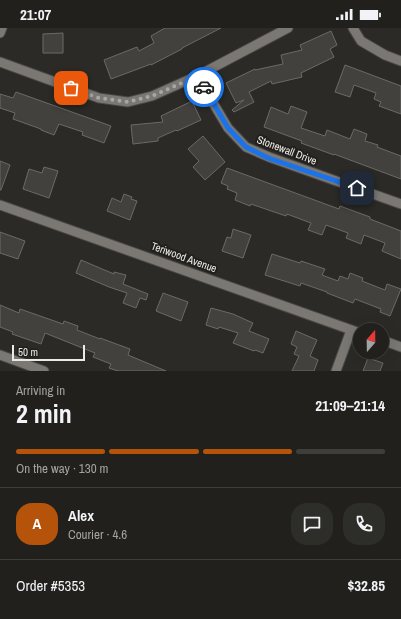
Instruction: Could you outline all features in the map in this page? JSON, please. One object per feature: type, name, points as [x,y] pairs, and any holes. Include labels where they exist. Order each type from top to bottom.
[{"type":"street","points":[[0,33],[2,28]]},
{"type":"street","points":[[0,62],[99,98],[128,102],[152,96],[198,76],[288,28]]},
{"type":"street","points":[[353,28],[361,41],[385,56],[401,61]]},
{"type":"street","name":"Stonewall Drive","points":[[198,76],[228,128],[246,147],[268,158],[401,204]]},
{"type":"street","name":"Teriwood Avenue","points":[[0,205],[353,330]]},
{"type":"street","points":[[336,371],[353,337]]},
{"type":"street","points":[[389,343],[401,347]]},
{"type":"street","points":[[0,355],[44,371]]},
{"type":"building","points":[[165,28],[221,28],[151,65],[111,79],[104,60],[137,47],[139,51],[154,43],[151,36]]},
{"type":"building","points":[[331,31],[337,45],[330,49],[334,57],[301,73],[302,77],[272,84],[271,81],[249,92],[254,102],[234,112],[232,110],[244,100],[236,103],[226,83],[255,69],[283,64],[281,55],[302,50],[300,45]]},
{"type":"building","points":[[63,33],[63,53],[43,53],[43,34]]},
{"type":"building","points":[[345,65],[401,86],[401,114],[379,106],[381,102],[374,99],[376,93],[354,85],[350,97],[335,92]]},
{"type":"building","points":[[16,92],[111,126],[104,143],[82,135],[83,132],[59,124],[54,135],[13,119],[15,113],[0,108],[0,94],[13,98]]},
{"type":"building","points":[[192,101],[201,120],[158,138],[158,141],[133,144],[131,125],[163,122],[161,116]]},
{"type":"building","points":[[291,106],[307,112],[301,128],[325,136],[327,130],[350,139],[354,129],[367,134],[365,141],[378,145],[377,147],[401,156],[401,179],[301,143],[302,141],[264,127],[271,107],[288,114]]},
{"type":"building","points":[[203,136],[225,162],[205,180],[193,167],[199,161],[188,149]]},
{"type":"building","points":[[0,161],[10,165],[1,190],[0,190]]},
{"type":"building","points":[[44,167],[58,171],[49,198],[23,189],[29,169],[42,173]]},
{"type":"building","points":[[227,168],[339,209],[340,206],[401,231],[401,259],[382,251],[385,243],[364,235],[361,244],[346,238],[348,233],[326,225],[322,235],[308,230],[311,223],[287,214],[286,216],[251,204],[250,206],[235,200],[237,193],[227,189],[228,186],[221,183]]},
{"type":"building","points":[[124,194],[137,201],[130,220],[107,211],[112,198],[121,202]]},
{"type":"building","points":[[233,229],[251,235],[243,258],[222,251],[227,237],[231,238]]},
{"type":"building","points":[[0,232],[25,241],[18,259],[0,253]]},
{"type":"building","points":[[272,254],[325,269],[322,275],[338,281],[340,276],[348,279],[350,273],[363,278],[362,281],[385,290],[387,284],[401,289],[390,316],[380,312],[381,309],[355,299],[353,303],[301,283],[300,286],[265,275]]},
{"type":"building","points":[[81,260],[114,274],[114,272],[126,275],[123,284],[148,294],[146,300],[140,298],[136,308],[123,303],[127,293],[76,273]]},
{"type":"building","points":[[163,293],[188,302],[181,321],[156,311]]},
{"type":"building","points":[[0,305],[19,313],[20,309],[63,324],[64,321],[78,326],[77,330],[130,349],[128,355],[166,371],[118,371],[109,368],[111,364],[93,357],[95,353],[45,333],[41,344],[12,334],[13,332],[0,327]]},
{"type":"building","points":[[211,308],[233,314],[253,323],[249,331],[269,339],[263,353],[233,343],[238,333],[219,327],[218,329],[206,325]]},
{"type":"building","points":[[296,331],[317,340],[310,356],[318,360],[314,371],[292,371],[299,356],[294,354],[297,347],[291,344]]},
{"type":"building","points":[[368,359],[383,363],[380,371],[363,371]]},
{"type":"way so far","points":[[71,88],[99,98],[128,102],[152,96],[198,76],[204,87]]},
{"type":"route","points":[[204,87],[228,128],[246,147],[268,158],[357,188]]}]
